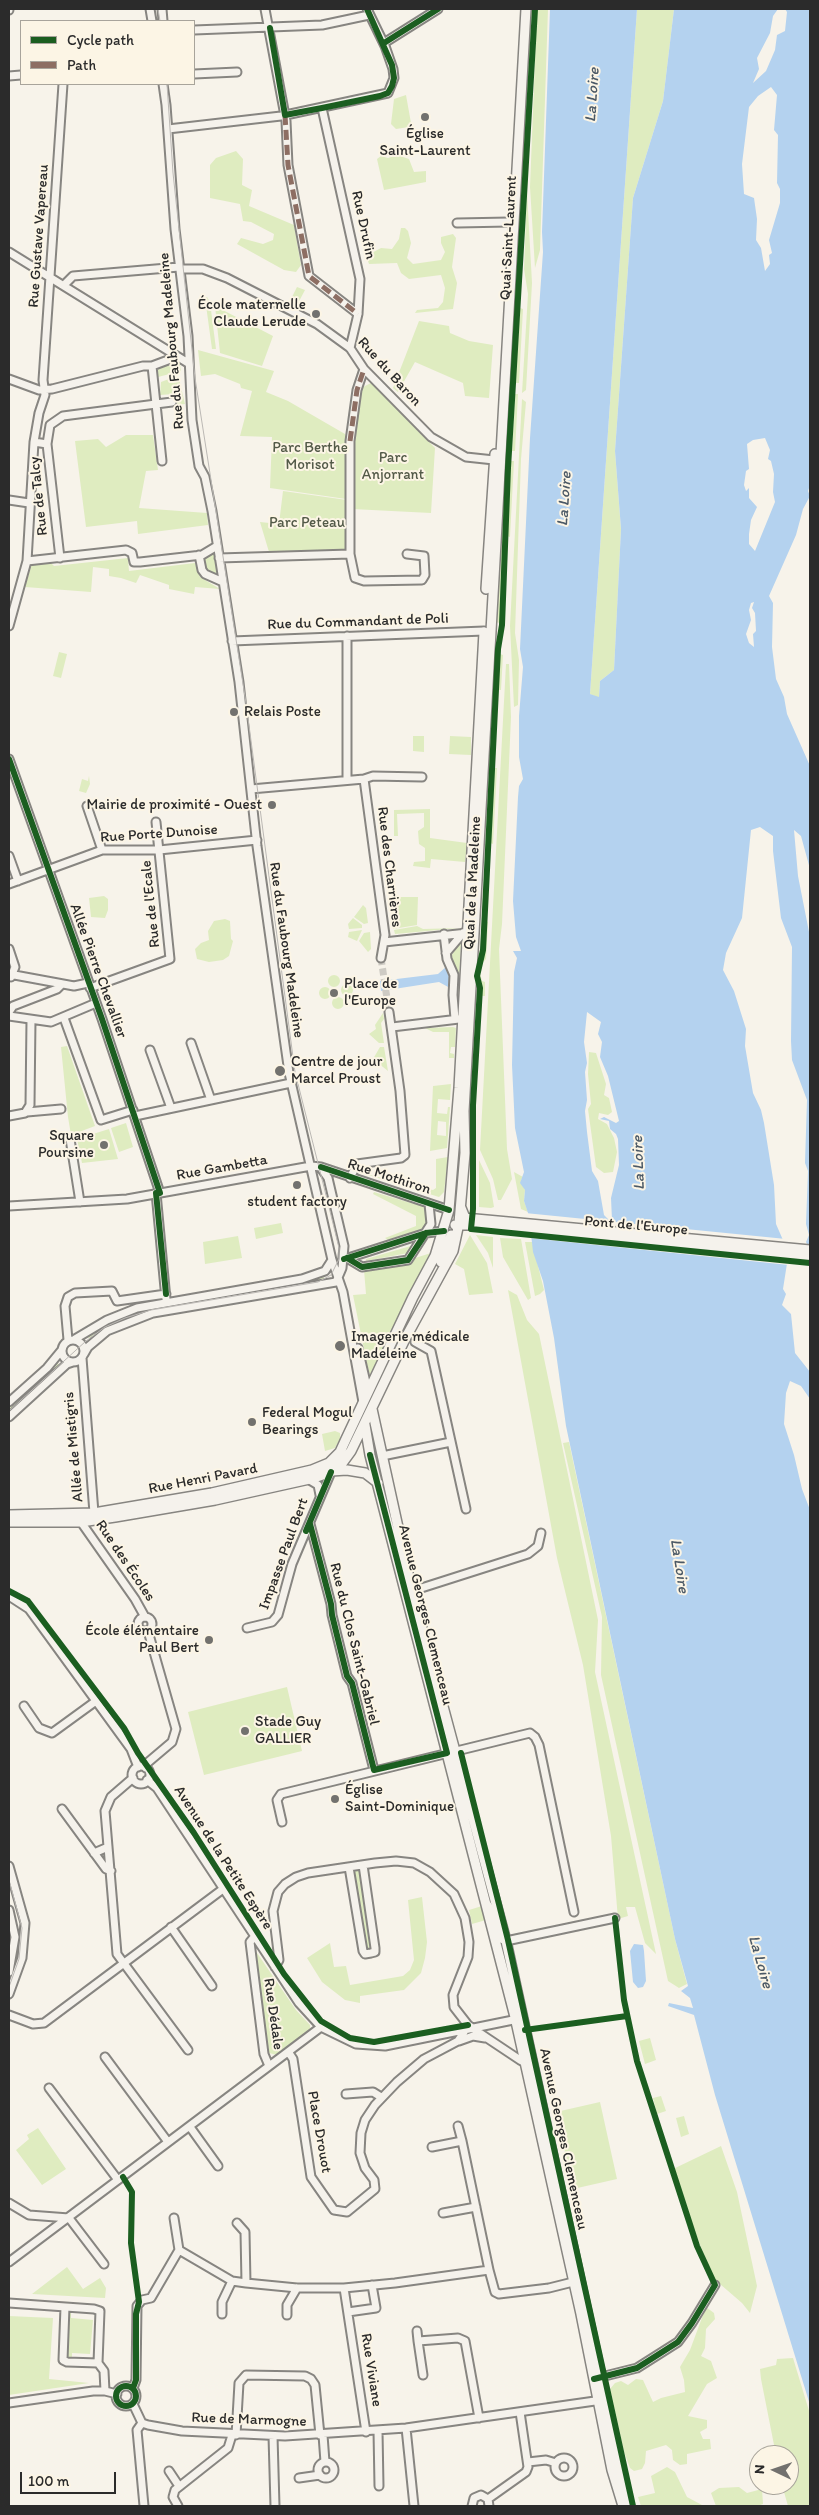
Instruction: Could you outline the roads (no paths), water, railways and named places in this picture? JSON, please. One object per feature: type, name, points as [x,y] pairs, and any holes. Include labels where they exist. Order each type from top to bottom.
[{"type":"main road","name":"Quai Saint-Laurent","points":[[497,460],[521,9]]},
{"type":"main road","name":"Quai Saint-Laurent","points":[[497,460],[526,9]]},
{"type":"main road","name":"Quai de la Madeleine","points":[[460,1222],[450,1198],[457,1124],[458,1019],[497,460]]},
{"type":"main road","name":"Quai de la Madeleine","points":[[460,1222],[487,699],[497,460]]},
{"type":"main road","points":[[484,631],[487,635],[484,690],[487,699]]},
{"type":"main road","points":[[465,933],[470,937],[467,1002],[470,1010]]},
{"type":"main road","points":[[331,1472],[343,1462],[365,1424],[418,1315],[453,1251],[460,1222],[454,1211],[459,1154],[457,1124]]},
{"type":"main road","points":[[460,1222],[810,1250]]},
{"type":"main road","points":[[418,1315],[426,1288],[460,1222]]},
{"type":"main road","points":[[367,1398],[435,1256],[460,1222]]},
{"type":"main road","name":"Pont de l'Europe","points":[[460,1222],[810,1257]]},
{"type":"main road","name":"Avenue Georges Clemenceau","points":[[367,1398],[515,2018],[591,2364],[597,2378]]},
{"type":"main road","name":"Avenue Georges Clemenceau","points":[[367,1398],[366,1440],[431,1693],[470,1810],[506,1941],[604,2410]]},
{"type":"main road","name":"Rue Henri Pavard","points":[[9,1515],[94,1513],[212,1493],[312,1470],[329,1463],[340,1452],[367,1398]]},
{"type":"main road","points":[[355,1420],[362,1412],[371,1411]]},
{"type":"main road","points":[[371,1411],[386,1486],[390,1494]]},
{"type":"main road","points":[[331,1472],[347,1470],[365,1473],[378,1483]]},
{"type":"main road","name":"Rue Henri Pavard","points":[[9,1522],[81,1522],[168,1508],[308,1479],[331,1472]]},
{"type":"main road","points":[[604,2410],[612,2470],[623,2506]]},
{"type":"main road","points":[[604,2410],[629,2506]]},
{"type":"street","points":[[265,9],[285,115],[288,165],[309,276],[358,314]]},
{"type":"street","points":[[384,44],[438,9]]},
{"type":"street","points":[[168,129],[285,115],[380,96],[388,92],[394,78],[384,44],[368,12],[322,25],[195,30]]},
{"type":"street","points":[[195,74],[237,72]]},
{"type":"street","name":"Rue Gustave Vapereau","points":[[9,626],[27,561],[34,442],[39,413],[45,395],[50,277],[63,85]]},
{"type":"street","name":"Rue du Faubourg Madeleine","points":[[163,85],[198,460],[205,477],[218,546],[239,682],[257,840],[291,1083],[332,1260],[345,1300]]},
{"type":"street","name":"Rue Drufin","points":[[322,108],[355,238],[360,279],[358,314],[350,348]]},
{"type":"street","points":[[457,223],[509,222]]},
{"type":"street","points":[[9,252],[188,363]]},
{"type":"street","name":"Rue du Baron","points":[[64,285],[73,276],[179,268],[203,269],[227,278],[317,324],[350,348],[364,369],[441,444],[466,457],[497,460]]},
{"type":"street","points":[[164,347],[178,351],[188,346]]},
{"type":"street","points":[[162,461],[154,364],[164,347]]},
{"type":"street","points":[[9,379],[44,390],[176,357]]},
{"type":"street","points":[[364,369],[357,390],[350,441],[350,554],[356,580],[420,581],[425,576],[426,560],[420,554],[407,554]]},
{"type":"street","points":[[48,444],[50,425],[63,416],[172,402]]},
{"type":"street","name":"Rue de Talcy","points":[[34,442],[48,444],[60,558]]},
{"type":"street","points":[[9,500],[29,503]]},
{"type":"street","points":[[27,561],[126,550],[132,553],[134,562],[199,555],[218,546]]},
{"type":"street","points":[[219,558],[350,554]]},
{"type":"street","points":[[199,555],[202,570],[205,574],[223,582]]},
{"type":"street","name":"Rue du Commandant de Poli","points":[[232,641],[484,631]]},
{"type":"street","points":[[347,636],[347,780]]},
{"type":"street","name":"Allée Pierre Chevallier","points":[[9,759],[96,1002],[134,1113],[158,1193],[166,1298]]},
{"type":"street","points":[[251,789],[364,779],[373,776],[422,777]]},
{"type":"street","name":"Rue des Charrières","points":[[364,779],[385,935],[381,958]]},
{"type":"street","points":[[87,806],[102,850]]},
{"type":"street","name":"Rue de l'Ecale","points":[[89,986],[170,959],[156,822]]},
{"type":"street","name":"Rue Porte Dunoise","points":[[9,884],[102,850],[159,850],[257,840]]},
{"type":"street","points":[[9,856],[18,881]]},
{"type":"street","points":[[384,942],[465,933]]},
{"type":"street","points":[[446,953],[465,933]]},
{"type":"street","points":[[444,934],[446,959],[454,975],[453,995],[458,1019]]},
{"type":"street","points":[[9,949],[14,965],[10,976],[74,986],[89,986]]},
{"type":"street","points":[[9,1012],[13,1006],[57,989],[62,984]]},
{"type":"street","points":[[9,1016],[51,1022],[64,1018],[96,1002]]},
{"type":"street","points":[[392,1026],[458,1019],[470,1010]]},
{"type":"street","points":[[350,1178],[357,1164],[401,1158],[405,1155],[389,1012]]},
{"type":"street","points":[[64,1018],[101,1120],[171,1108],[291,1083]]},
{"type":"street","points":[[27,1112],[31,1099],[31,1020]]},
{"type":"street","points":[[191,1042],[211,1100]]},
{"type":"street","points":[[150,1050],[171,1108]]},
{"type":"street","points":[[9,1116],[27,1112],[61,1110]]},
{"type":"street","points":[[70,1139],[80,1202]]},
{"type":"street","name":"Rue Gambetta","points":[[9,1206],[127,1199],[311,1166],[321,1167]]},
{"type":"street","points":[[9,1416],[67,1364],[78,1359],[88,1347],[107,1331],[153,1313],[330,1284],[339,1277],[346,1259],[344,1246],[327,1175],[321,1167]]},
{"type":"street","name":"Rue Mothiron","points":[[321,1167],[429,1204],[460,1222]]},
{"type":"street","name":"Rue Mothiron","points":[[346,1259],[362,1267],[408,1260],[432,1221],[429,1204]]},
{"type":"street","points":[[71,1340],[65,1306],[68,1297],[75,1293],[112,1290],[117,1302],[166,1298],[308,1277],[325,1271],[332,1260],[346,1259],[460,1222]]},
{"type":"street","points":[[9,1402],[56,1358],[71,1340],[117,1315],[166,1298]]},
{"type":"street","points":[[345,1300],[367,1398]]},
{"type":"street","points":[[345,1300],[349,1306],[367,1398]]},
{"type":"street","points":[[71,1340],[82,1344],[78,1359]]},
{"type":"street","points":[[415,1342],[431,1351],[466,1509]]},
{"type":"street","points":[[61,1350],[63,1358],[78,1359]]},
{"type":"street","name":"Allée de Mistigris","points":[[78,1359],[82,1377],[94,1513]]},
{"type":"street","points":[[382,1459],[451,1442]]},
{"type":"street","name":"Impasse Paul Bert","points":[[247,1628],[272,1622],[278,1615],[292,1564],[331,1472]]},
{"type":"street","points":[[308,1479],[318,1485],[320,1495]]},
{"type":"street","name":"Rue des Écoles","points":[[81,1522],[145,1617],[152,1622],[148,1631],[176,1729],[172,1742],[146,1764],[146,1768]]},
{"type":"street","name":"Rue du Clos Saint-Gabriel","points":[[310,1524],[347,1676],[352,1683],[374,1770]]},
{"type":"street","points":[[412,1591],[529,1554],[538,1546],[541,1533]]},
{"type":"street","points":[[9,1596],[29,1609],[131,1749],[138,1767]]},
{"type":"street","name":"Rue des Écoles","points":[[145,1617],[140,1618],[137,1624],[141,1631],[148,1631]]},
{"type":"street","points":[[24,1706],[39,1728],[52,1733],[96,1701]]},
{"type":"street","points":[[282,1822],[277,1800],[281,1794],[530,1732],[540,1745],[574,1912]]},
{"type":"street","points":[[133,1778],[139,1783],[147,1780],[149,1773],[146,1768],[138,1767],[133,1770],[133,1778],[111,1797],[106,1805],[117,1954],[188,2050]]},
{"type":"street","name":"Avenue de la Petite Espère","points":[[147,1780],[157,1788],[299,2003],[321,2026],[343,2039],[372,2046],[401,2044],[515,2018]]},
{"type":"street","points":[[62,1809],[106,1869],[111,1871]]},
{"type":"street","points":[[94,1853],[108,1847]]},
{"type":"street","points":[[275,1967],[279,1960],[273,1911],[278,1892],[296,1877],[349,1867],[396,1861],[414,1863],[430,1872],[454,1894],[465,1918],[469,1942],[468,1956],[452,2001],[469,2028],[524,2062],[530,2052]]},
{"type":"street","points":[[349,1867],[362,1951],[365,1954],[371,1954],[375,1952],[375,1948],[363,1865]]},
{"type":"street","points":[[9,1866],[25,1922],[22,1958],[9,1994]]},
{"type":"street","points":[[9,2015],[33,2024],[44,2022],[223,1888]]},
{"type":"street","points":[[487,1902],[496,1918],[501,1939],[506,1941],[615,1918]]},
{"type":"street","points":[[9,1910],[15,1937],[9,1972]]},
{"type":"street","points":[[171,1927],[212,1986]]},
{"type":"street","name":"Rue Dédale","points":[[255,1936],[250,1942],[264,2054],[269,2066]]},
{"type":"street","points":[[500,1956],[506,1941]]},
{"type":"street","points":[[515,2018],[519,2019],[520,2026],[525,2030]]},
{"type":"street","name":"Rue Dédale","points":[[9,2262],[288,2053],[321,2026]]},
{"type":"street","name":"Place Drouot","points":[[288,2053],[293,2059],[311,2177],[338,2212],[347,2212],[375,2189],[374,2180],[362,2162],[360,2144],[365,2120],[381,2097],[424,2059],[458,2041],[469,2028]]},
{"type":"street","points":[[458,2041],[474,2036],[486,2038]]},
{"type":"street","points":[[105,2057],[168,2142]]},
{"type":"street","points":[[49,2088],[118,2180]]},
{"type":"street","points":[[346,2094],[373,2092],[381,2097]]},
{"type":"street","points":[[458,2126],[495,2292],[499,2294],[549,2288],[573,2282]]},
{"type":"street","points":[[190,2127],[218,2166]]},
{"type":"street","points":[[432,2147],[462,2141]]},
{"type":"street","points":[[9,2203],[29,2215],[69,2218],[104,2264]]},
{"type":"street","points":[[443,2213],[476,2207]]},
{"type":"street","points":[[133,2388],[123,2387],[117,2394],[117,2400],[121,2405],[127,2407],[133,2404],[136,2396],[133,2388],[136,2380],[137,2306],[142,2300],[151,2298],[179,2250],[174,2218]]},
{"type":"street","points":[[238,2223],[245,2232],[246,2283]]},
{"type":"street","points":[[179,2250],[232,2281],[297,2288],[344,2288],[489,2270]]},
{"type":"street","points":[[222,2314],[222,2302],[232,2281]]},
{"type":"street","points":[[348,2312],[376,2308],[372,2285]]},
{"type":"street","points":[[597,2378],[637,2368],[678,2342],[715,2285]]},
{"type":"street","points":[[287,2315],[287,2305],[297,2288]]},
{"type":"street","name":"Rue Viviane","points":[[344,2288],[366,2432]]},
{"type":"street","points":[[9,2304],[100,2311],[98,2363],[104,2372],[105,2391]]},
{"type":"street","points":[[65,2307],[63,2360],[67,2362],[98,2363]]},
{"type":"street","points":[[417,2331],[423,2375]]},
{"type":"street","points":[[418,2341],[458,2338],[465,2341],[479,2418]]},
{"type":"street","points":[[178,2506],[173,2498],[173,2493],[228,2448],[234,2435],[239,2383],[246,2375],[305,2376],[311,2379],[315,2385],[325,2462]]},
{"type":"street","points":[[9,2403],[105,2391],[117,2394]]},
{"type":"street","name":"Rue de Marmogne","points":[[142,2424],[182,2432],[273,2436],[322,2435],[406,2428],[602,2400]]},
{"type":"street","points":[[133,2404],[142,2424],[137,2430],[144,2506]]},
{"type":"street","points":[[472,2506],[472,2501],[477,2496],[489,2502],[526,2472],[528,2462],[520,2413]]},
{"type":"street","points":[[406,2428],[414,2506]]},
{"type":"street","points":[[378,2431],[380,2486]]},
{"type":"street","points":[[273,2436],[275,2506]]},
{"type":"street","points":[[528,2462],[546,2460],[556,2463]]},
{"type":"street","points":[[299,2478],[320,2475],[328,2478],[333,2474],[333,2466],[325,2462]]},
{"type":"street","points":[[320,2475],[320,2466],[325,2462]]},
{"type":"street","points":[[169,2470],[180,2486]]},
{"type":"water","name":"La Loire","points":[[550,9],[637,9],[590,694],[599,697],[600,681],[614,670],[621,529],[615,451],[633,198],[663,101],[674,9],[778,9],[773,16],[770,33],[757,58],[759,69],[753,83],[766,71],[775,50],[777,35],[785,31],[787,12],[785,9],[810,9],[810,485],[808,491],[810,496],[803,509],[796,535],[769,596],[773,603],[772,647],[776,679],[784,697],[787,714],[810,766],[810,869],[801,836],[794,830],[798,876],[810,937],[810,1250],[806,1242],[809,1235],[806,1224],[808,1171],[805,1163],[807,1100],[792,1060],[792,947],[781,918],[773,836],[760,827],[751,830],[742,918],[726,953],[723,970],[734,991],[746,1029],[745,1046],[753,1093],[761,1110],[764,1123],[774,1185],[776,1224],[786,1247],[788,1257],[783,1289],[786,1294],[782,1305],[791,1314],[795,1353],[810,1372],[810,1399],[801,1386],[790,1381],[786,1393],[784,1424],[802,1489],[810,1510],[810,2405],[715,2095],[694,2015],[668,2006],[669,2003],[693,2008],[690,1998],[681,1991],[688,1986],[675,1939],[566,1426],[554,1338],[543,1281],[533,1252],[529,1216],[524,1201],[525,1190],[520,1183],[524,1172],[515,1128],[512,1065],[514,972],[517,958],[513,951],[521,951],[516,937],[513,901],[518,797],[519,786],[523,779],[519,757],[519,716],[523,667],[520,649],[530,438],[543,252],[542,232]],"holes":[[[771,87],[777,95],[774,130],[778,135],[777,183],[780,189],[780,203],[769,240],[772,253],[769,255],[770,264],[765,271],[761,248],[756,240],[757,219],[754,198],[744,194],[742,164],[749,107],[758,96]],[[765,438],[770,450],[768,459],[771,461],[774,474],[773,492],[775,502],[755,551],[749,544],[749,534],[751,520],[757,507],[749,498],[749,488],[746,491],[744,485],[746,471],[749,469],[747,444],[753,440]],[[754,602],[752,608],[755,613],[756,631],[753,634],[754,647],[749,643],[746,634],[751,620],[749,610],[751,603]],[[587,1012],[601,1022],[598,1034],[602,1042],[600,1057],[608,1076],[619,1121],[616,1123],[604,1117],[600,1119],[609,1121],[610,1129],[616,1134],[618,1139],[619,1165],[611,1198],[612,1220],[610,1221],[604,1215],[598,1181],[592,1171],[585,1111],[587,1100],[585,1072],[587,1063],[584,1042]]]},
{"type":"water","points":[[447,966],[450,971],[450,988],[439,982],[381,991],[380,981],[438,974]]},
{"type":"water","points":[[634,1944],[643,1945],[644,1951],[646,1981],[643,1987],[638,1988],[633,1982],[630,1951]]},
{"type":"tunnel","points":[[381,958],[389,1012]]},
{"type":"tram line","points":[[158,9],[160,20]]},
{"type":"tram line","points":[[9,1411],[86,1341],[105,1327],[125,1318],[151,1310],[318,1282],[331,1275],[339,1259],[339,1248],[295,1072],[246,703],[195,378],[173,173],[167,85]]},
{"type":"tram line","points":[[9,1880],[22,1928],[19,1959],[9,1987]]},
{"type":"place","name":"Église Saint-Laurent","points":[[425,117]]},
{"type":"place","name":"École maternelle Claude Lerude","points":[[316,314]]},
{"type":"place","name":"Relais Poste","points":[[234,712]]},
{"type":"place","name":"Mairie de proximité - Ouest","points":[[272,805]]},
{"type":"place","name":"Place de l'Europe","points":[[334,993]]},
{"type":"place","name":"Centre de jour Marcel Proust","points":[[280,1071]]},
{"type":"place","name":"Square Poursine","points":[[104,1145]]},
{"type":"place","name":"student factory","points":[[297,1185]]},
{"type":"place","name":"Imagerie médicale Madeleine","points":[[340,1346]]},
{"type":"place","name":"Federal Mogul Bearings","points":[[252,1422]]},
{"type":"place","name":"École élémentaire Paul Bert","points":[[209,1640]]},
{"type":"place","name":"Stade Guy GALLIER","points":[[245,1731]]},
{"type":"place","name":"Église Saint-Dominique","points":[[335,1799]]},
{"type":"park label","name":"Parc Berthe Morisot","points":[[310,456]]},
{"type":"park label","name":"Parc Anjorrant","points":[[393,466]]},
{"type":"park label","name":"Parc Peteau","points":[[307,523]]}]
